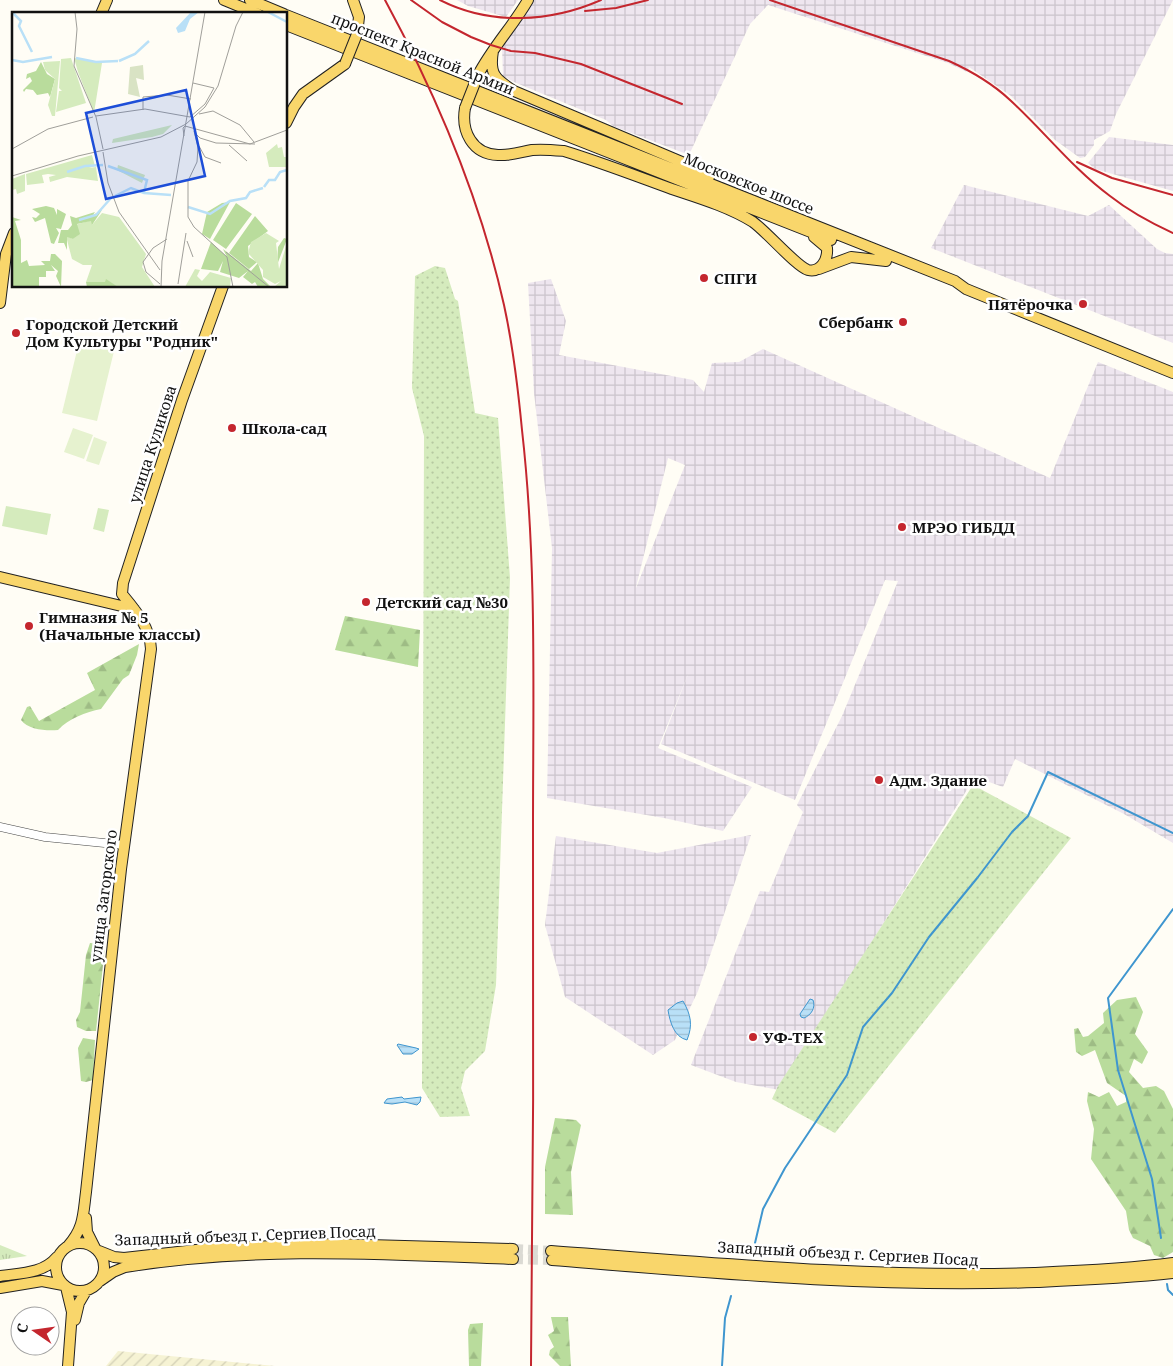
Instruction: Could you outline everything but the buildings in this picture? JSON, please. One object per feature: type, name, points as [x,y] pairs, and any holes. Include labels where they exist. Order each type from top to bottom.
[{"type":"main road","points":[[102,12],[107,0]]},
{"type":"main road","points":[[224,0],[253,12]]},
{"type":"main road","name":"проспект Красной Армии","points":[[250,0],[280,12]]},
{"type":"main road","points":[[288,119],[303,94],[342,66],[357,34],[359,17],[353,0]]},
{"type":"main road","points":[[528,0],[518,18],[492,51],[478,75],[465,108],[463,119],[470,140],[478,148],[486,153],[498,155],[548,149],[582,157],[708,202],[754,223],[804,268],[813,270],[824,269],[851,257],[886,261]]},
{"type":"main road","name":"проспект Красной Армии","points":[[288,15],[519,112]]},
{"type":"main road","name":"проспект Красной Армии","points":[[288,26],[519,112]]},
{"type":"main road","points":[[492,51],[490,64],[492,72],[504,85],[514,91],[689,165],[721,184],[754,200]]},
{"type":"main road","name":"Московское шоссе","points":[[519,112],[754,200],[886,261],[954,288],[966,289]]},
{"type":"main road","name":"Московское шоссе","points":[[519,112],[798,227],[833,237],[955,281],[966,289],[1173,373]]},
{"type":"main road","name":"Московское шоссе","points":[[798,227],[827,248],[825,262],[813,270]]},
{"type":"main road","points":[[813,270],[824,266],[831,260],[834,249],[833,237]]},
{"type":"main road","points":[[0,303],[6,254],[12,238]]},
{"type":"main road","name":"улица Куликова","points":[[134,609],[122,594],[123,583],[182,400],[222,288]]},
{"type":"main road","points":[[0,577],[134,609]]},
{"type":"main road","name":"улица Загорского","points":[[86,1192],[111,952],[151,649],[150,637],[146,627],[134,609]]},
{"type":"main road","points":[[0,1276],[41,1270],[52,1263],[77,1236],[81,1227],[86,1192]]},
{"type":"main road","points":[[0,1288],[42,1281],[65,1286],[72,1290],[86,1291],[96,1286],[103,1274],[104,1266],[87,1232],[86,1192]]},
{"type":"main road","points":[[68,1246],[79,1242],[97,1250]]},
{"type":"main road","name":"Западный объезд г. Сергиев Посад","points":[[97,1250],[114,1257],[124,1258],[214,1248],[392,1244],[513,1254],[334,1253],[214,1257],[125,1268],[113,1272],[100,1281]]},
{"type":"main road","name":"Западный объезд г. Сергиев Посад","points":[[1173,1263],[1061,1272],[978,1275],[829,1270],[552,1255],[820,1280],[916,1284],[1063,1281],[1173,1273]]},
{"type":"main road","points":[[58,1256],[55,1269],[58,1278],[65,1286],[72,1312],[68,1363]]},
{"type":"main road","points":[[68,1363],[76,1312],[86,1291]]},
{"type":"street","points":[[0,828],[45,837],[124,845]]},
{"type":"shaded area","points":[[457,0],[518,0],[506,17],[468,6]]},
{"type":"shaded area","points":[[533,0],[1173,0],[1116,114],[1110,131],[1094,140],[1094,145],[1085,157],[1080,158],[1055,140],[1011,96],[969,67],[967,72],[948,63],[768,5],[750,24],[689,155],[613,126],[606,120],[503,76],[502,45]]},
{"type":"shaded area","points":[[1109,137],[1173,145],[1173,191],[1095,169],[1088,163]]},
{"type":"shaded area","points":[[964,185],[1088,216],[1109,205],[1157,249],[1173,254],[1173,343],[931,248]]},
{"type":"shaded area","points":[[551,279],[566,321],[559,355],[693,380],[704,392],[712,363],[739,362],[763,349],[1050,478],[1098,362],[1173,392],[1173,843],[1124,814],[1015,759],[1003,787],[975,777],[779,1090],[736,1082],[691,1065],[760,891],[769,892],[803,812],[797,805],[842,716],[898,581],[885,580],[795,800],[661,744],[689,672],[658,748],[752,787],[723,831],[664,818],[547,798],[552,548],[534,393],[528,283]],"holes":[[[668,458],[685,465],[636,588]]]},
{"type":"shaded area","points":[[751,835],[698,991],[675,1040],[653,1055],[565,997],[545,925],[556,836],[657,853]]},
{"type":"shaded area","points":[[118,1351],[275,1366],[106,1366]]},
{"type":"green space","points":[[435,266],[445,268],[455,299],[458,301],[475,413],[498,418],[510,578],[496,985],[485,1051],[465,1071],[461,1088],[470,1116],[440,1117],[422,1088],[424,436],[412,388],[415,276]]},
{"type":"green space","points":[[80,338],[115,347],[97,421],[62,413]]},
{"type":"green space","points":[[73,428],[93,435],[84,459],[64,452]]},
{"type":"green space","points":[[94,437],[107,442],[99,465],[86,461]]},
{"type":"green space","points":[[6,506],[51,514],[47,535],[2,526]]},
{"type":"green space","points":[[98,508],[109,510],[104,532],[93,529]]},
{"type":"green space","points":[[345,616],[420,630],[418,667],[335,650]]},
{"type":"green space","points":[[139,644],[129,675],[123,679],[101,709],[78,716],[58,730],[33,728],[21,720],[27,707],[30,706],[39,721],[95,690],[87,673]]},
{"type":"green space","points":[[973,785],[1071,838],[835,1133],[772,1099],[778,1086]]},
{"type":"green space","points":[[90,943],[105,946],[96,1031],[86,1031],[77,1027],[76,1020],[80,1012],[86,955]]},
{"type":"green space","points":[[1136,997],[1143,1012],[1135,1034],[1148,1052],[1142,1064],[1134,1059],[1129,1072],[1143,1088],[1156,1086],[1164,1091],[1173,1109],[1173,1252],[1163,1258],[1154,1255],[1150,1246],[1133,1238],[1129,1230],[1126,1211],[1091,1159],[1094,1129],[1087,1101],[1088,1092],[1099,1097],[1109,1092],[1117,1106],[1126,1102],[1126,1096],[1107,1083],[1095,1050],[1082,1056],[1076,1052],[1074,1029],[1078,1028],[1083,1037],[1088,1036],[1104,1023],[1103,1013],[1117,1000]]},
{"type":"green space","points":[[83,1038],[95,1040],[93,1080],[86,1082],[81,1081],[78,1048]]},
{"type":"green space","points":[[555,1118],[576,1120],[581,1125],[571,1172],[573,1215],[545,1214],[545,1167]]},
{"type":"green space","points":[[0,1245],[27,1256],[0,1260]]},
{"type":"green space","points":[[551,1317],[568,1317],[571,1366],[560,1366],[549,1355],[550,1350],[554,1347],[548,1335],[554,1331]]},
{"type":"green space","points":[[483,1323],[481,1366],[469,1366],[468,1330],[470,1324]]},
{"type":"water","points":[[810,999],[814,1003],[811,1013],[807,1017],[801,1017],[800,1014]]},
{"type":"water","points":[[683,1001],[690,1020],[687,1040],[676,1032],[671,1024],[668,1010]]},
{"type":"water","points":[[398,1044],[419,1049],[412,1054],[403,1054]]},
{"type":"water","points":[[402,1097],[404,1099],[421,1097],[417,1105],[405,1102],[384,1103],[387,1099]]},
{"type":"waterway","points":[[755,1243],[763,1209],[785,1168],[847,1075],[863,1027],[892,993],[929,937],[1012,832],[1028,816],[1048,772],[1173,833]]},
{"type":"waterway","points":[[1161,1238],[1152,1179],[1118,1070],[1108,998],[1173,909]]},
{"type":"waterway","points":[[1167,1284],[1168,1290],[1173,1295]]},
{"type":"waterway","points":[[722,1366],[725,1318],[731,1296]]},
{"type":"tunnel","points":[[513,1249],[551,1251]]},
{"type":"tunnel","points":[[513,1259],[552,1260]]},
{"type":"railway","points":[[385,0],[439,110],[470,187],[483,226],[504,305],[513,351],[519,399],[530,529],[533,629],[531,1366]]},
{"type":"railway","points":[[411,0],[442,22],[491,45],[511,51],[535,53],[581,64],[682,104]]},
{"type":"railway","points":[[440,0],[480,14],[521,18],[542,17],[562,13],[601,0]]},
{"type":"railway","points":[[585,11],[616,8],[648,0]]},
{"type":"railway","points":[[770,0],[949,61],[973,73],[1010,100],[1096,185],[1132,212],[1173,233]]},
{"type":"railway","points":[[1077,162],[1112,178],[1173,195]]},
{"type":"place","name":"СПГИ","points":[[704,278]]},
{"type":"place","name":"Пятёрочка","points":[[1083,304]]},
{"type":"place","name":"Сбербанк","points":[[903,322]]},
{"type":"place","name":"Городской Детский Дом Культуры \"Родник\"","points":[[16,333]]},
{"type":"place","name":"Школа-сад","points":[[232,428]]},
{"type":"place","name":"МРЭО ГИБДД","points":[[902,527]]},
{"type":"place","name":"Детский сад №30","points":[[366,602]]},
{"type":"place","name":"Гимназия № 5 (Начальные классы)","points":[[29,626]]},
{"type":"place","name":"Адм. Здание","points":[[879,780]]},
{"type":"place","name":"УФ-ТЕХ","points":[[753,1037]]}]
